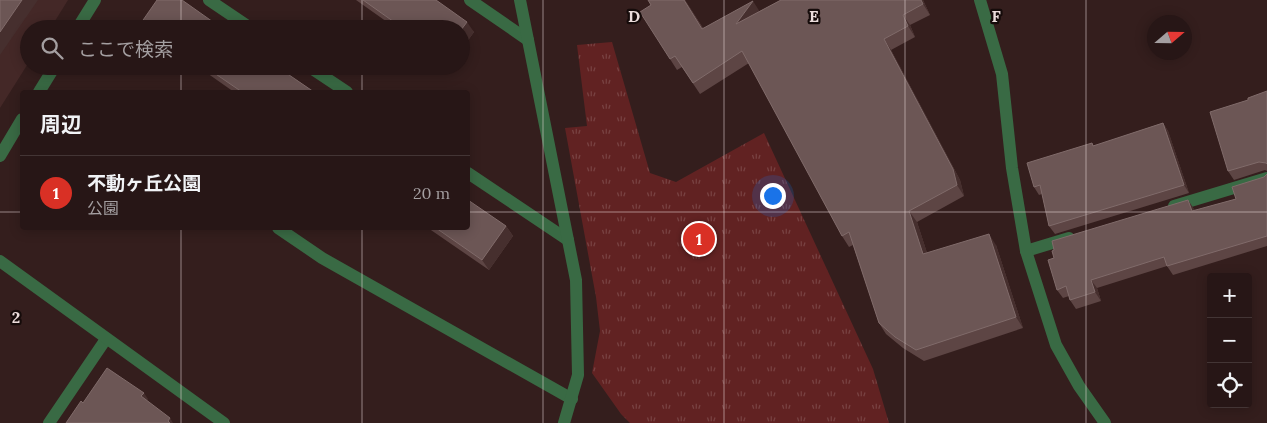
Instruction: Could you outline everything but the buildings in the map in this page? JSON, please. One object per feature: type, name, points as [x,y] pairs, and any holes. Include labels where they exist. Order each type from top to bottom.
[{"type":"street","points":[[83,20],[95,0]]},
{"type":"street","points":[[209,0],[239,20]]},
{"type":"street","points":[[470,0],[528,40]]},
{"type":"street","points":[[520,0],[576,280],[578,374],[564,423]]},
{"type":"street","points":[[980,0],[1002,74],[1012,168],[1026,251],[1056,345],[1079,386],[1105,423]]},
{"type":"street","points":[[40,90],[49,75]]},
{"type":"street","points":[[322,75],[344,90]]},
{"type":"street","points":[[0,156],[20,122]]},
{"type":"street","points":[[470,174],[568,240]]},
{"type":"street","points":[[1165,209],[1267,178]]},
{"type":"street","points":[[281,230],[322,258],[572,398]]},
{"type":"street","points":[[1026,251],[1081,234]]},
{"type":"street","points":[[0,261],[224,423]]},
{"type":"street","points":[[49,423],[106,339]]},
{"type":"shaded area","points":[[0,0],[68,0],[56,20],[20,20],[21,75],[0,108]]},
{"type":"green space","points":[[612,42],[650,173],[676,182],[764,133],[873,369],[889,423],[630,423],[621,414],[592,373],[600,331],[596,297],[565,128],[587,126],[577,45]]},
{"type":"place","name":"不動ヶ丘公園","points":[[699,239]]}]
